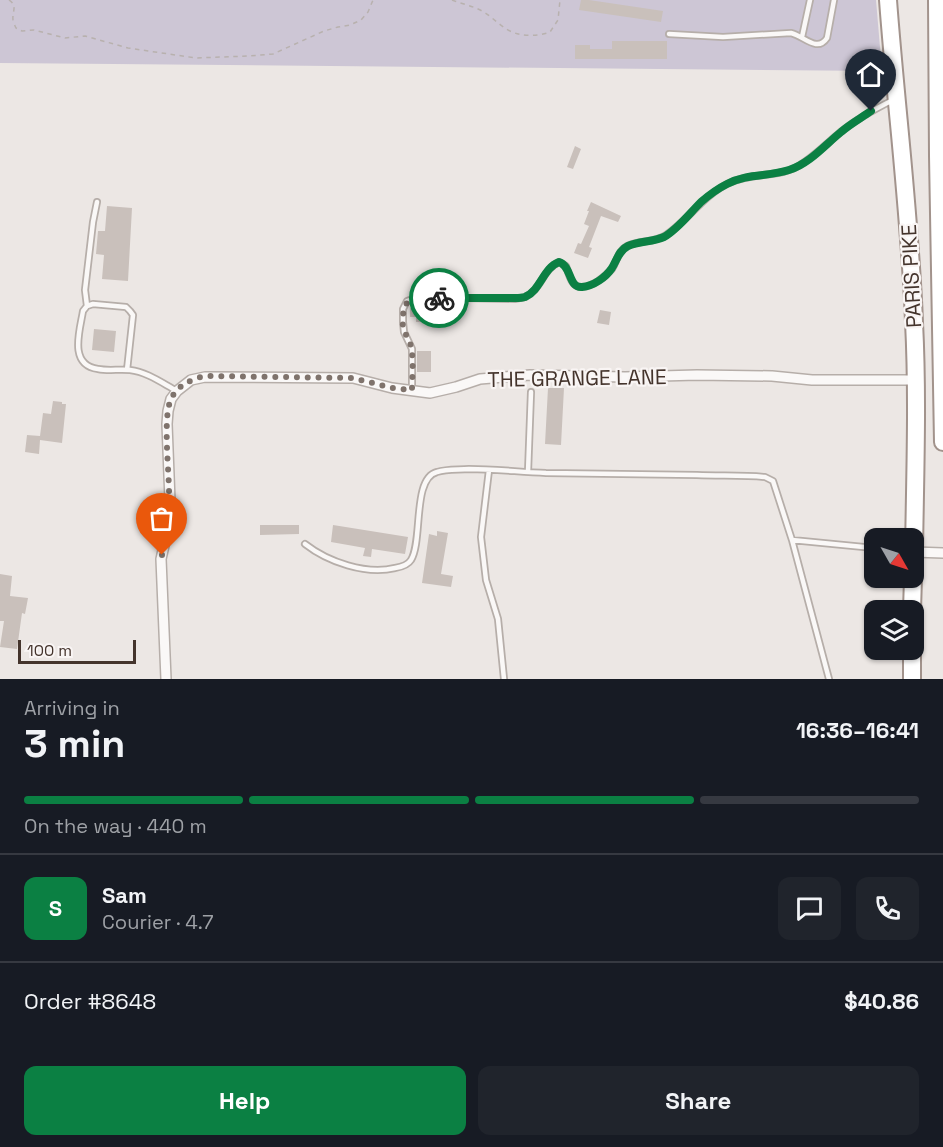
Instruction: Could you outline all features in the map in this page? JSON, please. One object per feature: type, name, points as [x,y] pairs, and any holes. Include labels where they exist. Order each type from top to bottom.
[{"type":"highway","name":"PARIS PIKE","points":[[888,0],[908,214],[914,323],[916,380],[914,528]]},
{"type":"highway","name":"PARIS PIKE","points":[[937,0],[943,442]]},
{"type":"highway","points":[[912,660],[912,679]]},
{"type":"street","name":"THE GRANGE LANE","points":[[177,391],[191,380],[205,376],[353,378],[392,388],[429,393],[480,379],[530,375],[626,377],[697,375],[772,376],[812,380],[916,380]]},
{"type":"street","points":[[166,679],[161,559],[168,528],[170,501],[168,411],[171,399],[177,391]]},
{"type":"street","points":[[924,553],[943,553]]},
{"type":"lane","points":[[802,37],[810,0]]},
{"type":"lane","points":[[669,34],[723,37],[791,33],[819,45],[827,38],[834,0]]},
{"type":"lane","points":[[412,390],[412,349],[404,332],[403,322],[403,309],[407,301],[418,297],[525,297],[537,286],[550,268],[559,262],[566,266],[572,281],[577,286],[591,285],[611,269],[620,252],[627,246],[662,238],[714,191],[743,177],[789,170],[799,166],[852,124],[871,111],[896,99]]},
{"type":"lane","points":[[87,306],[85,290],[97,202]]},
{"type":"lane","points":[[127,370],[133,315],[126,307],[93,304],[87,306],[83,311],[79,339],[78,352],[82,361],[90,368],[127,370],[144,374],[177,391]]},
{"type":"lane","points":[[528,472],[531,392]]},
{"type":"lane","points":[[489,470],[481,537],[486,580],[498,619],[504,679]]},
{"type":"lane","points":[[305,544],[314,551],[339,562],[370,570],[403,566],[411,561],[416,543],[421,492],[434,472],[489,470],[765,477],[773,481],[792,540],[829,679]]},
{"type":"lane","points":[[792,540],[864,547]]},
{"type":"path","points":[[9,0],[15,9],[12,21],[16,28],[22,31],[34,30],[65,38],[85,36],[128,48],[196,58],[273,54],[324,31],[361,20],[368,12],[373,0]]},
{"type":"path","points":[[452,0],[479,9],[505,29],[516,34],[532,36],[550,32],[558,20],[560,0]]},
{"type":"shaded area","points":[[0,0],[876,0],[882,71],[0,63]]},
{"type":"building","points":[[581,0],[663,11],[661,22],[579,10]]},
{"type":"building","points":[[612,41],[667,41],[667,59],[575,59],[575,45],[590,45],[590,49],[612,49]]},
{"type":"building","points":[[575,146],[581,149],[573,169],[567,167]]},
{"type":"building","points":[[591,202],[621,216],[618,222],[601,216],[589,247],[592,248],[588,258],[574,253],[589,226],[584,224]]},
{"type":"building","points":[[107,206],[132,208],[128,281],[102,279],[104,255],[96,254],[98,231],[105,231]]},
{"type":"building","points":[[415,306],[426,307],[425,322],[416,322],[416,317],[410,317],[410,308],[415,308]]},
{"type":"building","points":[[600,310],[611,312],[609,325],[597,323]]},
{"type":"building","points":[[94,329],[116,331],[114,352],[92,350]]},
{"type":"building","points":[[417,351],[431,351],[431,372],[417,372]]},
{"type":"building","points":[[548,388],[564,388],[561,445],[545,444]]},
{"type":"building","points":[[53,401],[66,404],[62,443],[40,440],[39,454],[25,452],[27,435],[40,436],[43,413],[51,414]]},
{"type":"building","points":[[260,525],[299,525],[299,534],[260,535]]},
{"type":"building","points":[[333,525],[408,537],[405,554],[372,549],[371,557],[363,556],[365,548],[331,542]]},
{"type":"building","points":[[437,531],[448,533],[441,574],[453,576],[451,587],[422,583],[429,534],[437,536]]},
{"type":"building","points":[[0,574],[12,576],[10,596],[28,598],[25,614],[22,613],[17,649],[0,647],[4,621],[0,621]]},
{"type":"way so far","points":[[162,555],[168,528],[170,501],[168,411],[171,399],[177,391],[191,380],[205,376],[353,378],[392,388],[412,390],[412,349],[404,332],[403,309],[407,301],[418,297],[439,298]]},
{"type":"route","points":[[439,298],[525,297],[532,292],[550,268],[559,262],[566,266],[572,281],[577,286],[591,285],[611,269],[620,252],[627,246],[662,238],[714,191],[743,177],[774,173],[799,166],[843,130],[871,111]]}]
